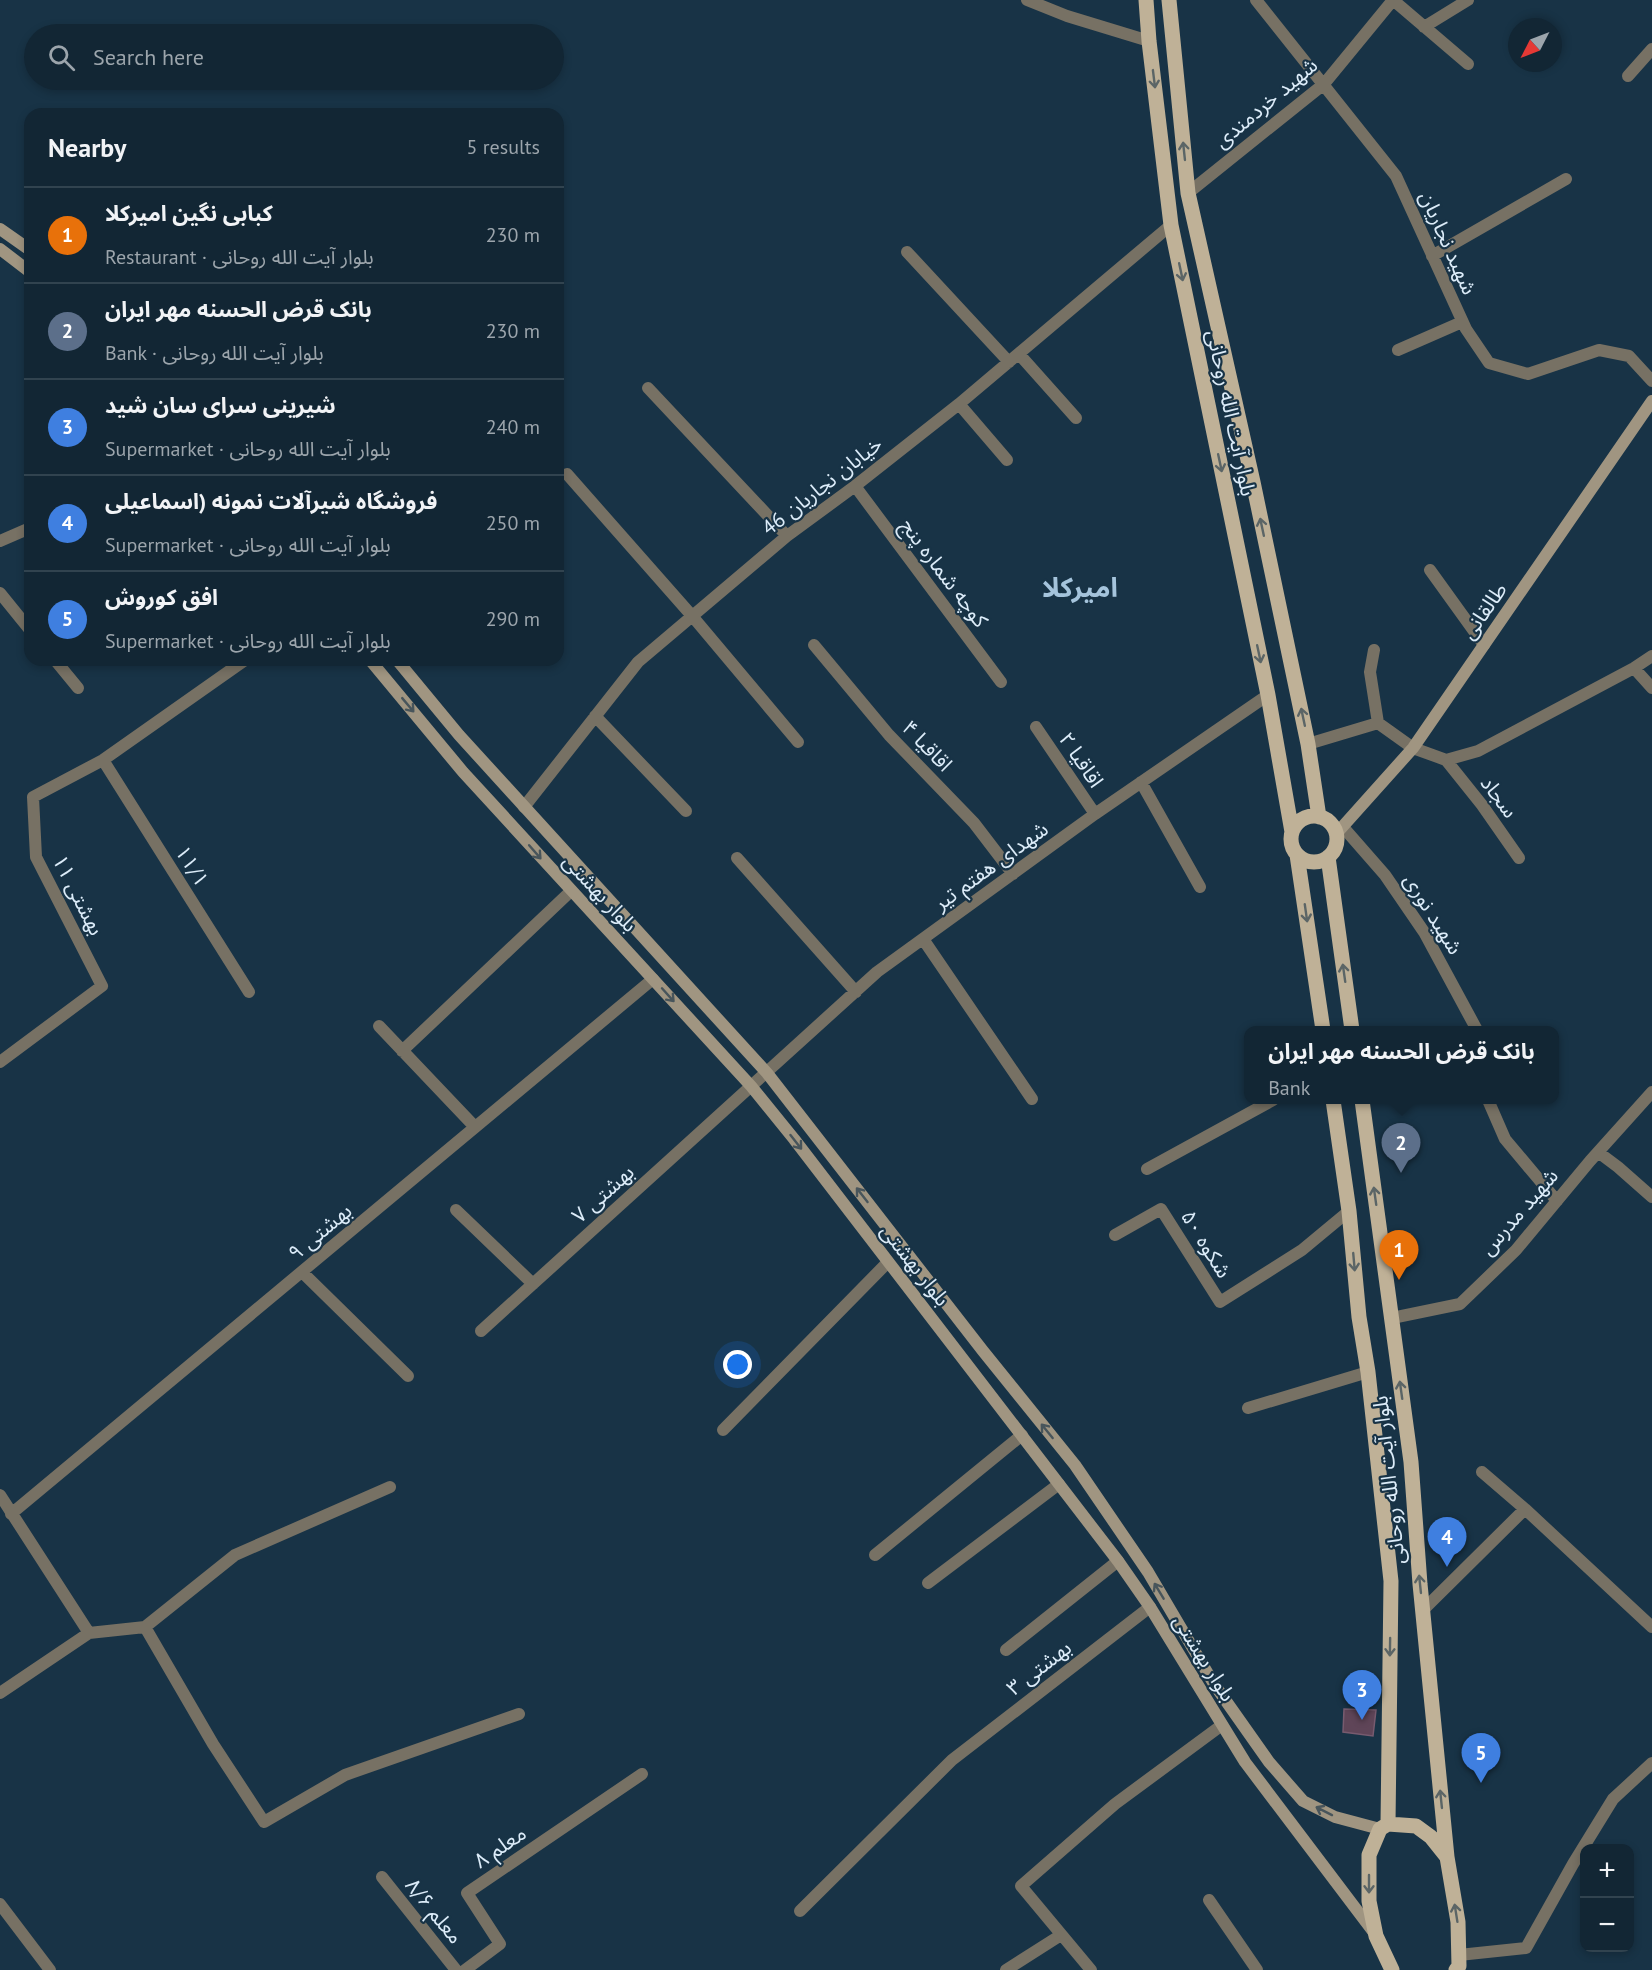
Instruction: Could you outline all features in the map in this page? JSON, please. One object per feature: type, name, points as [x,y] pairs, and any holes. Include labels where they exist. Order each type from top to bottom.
[{"type":"main road","name":"بلوار آیت الله روحانی","points":[[1146,0],[1171,225],[1268,695],[1292,832]]},
{"type":"main road","name":"بلوار آیت الله روحانی","points":[[1169,0],[1188,193],[1253,482],[1308,744],[1319,816]]},
{"type":"main road","points":[[0,230],[24,246]]},
{"type":"main road","points":[[0,249],[24,267]]},
{"type":"main road","name":"طالقانی","points":[[1339,831],[1413,748],[1652,401]]},
{"type":"main road","name":"بلوار بهشتی","points":[[375,666],[463,772],[751,1086],[1118,1561],[1150,1607],[1245,1762],[1376,1936]]},
{"type":"main road","name":"بلوار بهشتی","points":[[402,666],[459,735],[767,1073],[1075,1465],[1148,1572],[1214,1683],[1269,1762],[1304,1801],[1335,1817],[1384,1826]]},
{"type":"main road","points":[[509,822],[524,807]]},
{"type":"main road","points":[[1297,855],[1304,860],[1321,861],[1334,850],[1339,831],[1319,816],[1310,816],[1296,824],[1291,840],[1297,855],[1322,1026]]},
{"type":"main road","points":[[1328,857],[1351,1026]]},
{"type":"main road","name":"بلوار آیت الله روحانی","points":[[1334,1104],[1349,1211],[1359,1317],[1368,1372],[1391,1581],[1384,1826],[1370,1855],[1369,1901],[1376,1936],[1392,1970]]},
{"type":"main road","name":"بلوار آیت الله روحانی","points":[[1363,1104],[1411,1462],[1447,1857],[1458,1922],[1458,1965]]},
{"type":"main road","points":[[939,1328],[955,1315]]},
{"type":"main road","points":[[1179,1655],[1192,1646]]},
{"type":"main road","points":[[1384,1826],[1416,1826],[1431,1837],[1447,1857]]},
{"type":"street","points":[[1027,0],[1067,16],[1149,41]]},
{"type":"street","name":"شهید نجاریان","points":[[1256,0],[1396,176],[1462,322],[1489,363],[1528,374],[1599,350],[1629,357],[1652,381]]},
{"type":"street","name":"شهید خردمندی","points":[[1188,193],[1324,84],[1393,0],[1467,64]]},
{"type":"street","points":[[1424,27],[1468,0]]},
{"type":"street","points":[[1628,76],[1652,49]]},
{"type":"street","points":[[1432,256],[1566,179]]},
{"type":"street","name":"خیابان نجاریان 46","points":[[524,807],[638,662],[787,536],[959,404],[1171,225]]},
{"type":"street","points":[[907,252],[1076,418]]},
{"type":"street","points":[[1398,350],[1462,322]]},
{"type":"street","points":[[648,388],[787,536]]},
{"type":"street","points":[[959,404],[1007,460]]},
{"type":"street","points":[[567,474],[693,616],[798,742]]},
{"type":"street","name":"کوچه شماره پنج","points":[[855,486],[1001,682]]},
{"type":"street","points":[[0,541],[24,531]]},
{"type":"street","points":[[1430,570],[1484,645]]},
{"type":"street","points":[[0,593],[24,623]]},
{"type":"street","name":"اقاقیا ۴","points":[[814,645],[889,735],[975,823],[1012,874]]},
{"type":"street","points":[[1374,650],[1370,672],[1378,723],[1413,748],[1446,760],[1478,752],[1634,668],[1652,656]]},
{"type":"street","points":[[60,666],[78,688]]},
{"type":"street","name":"بهشتی ۱۱","points":[[0,1062],[102,986],[36,857],[33,797],[103,760],[236,666]]},
{"type":"street","points":[[1634,668],[1652,688]]},
{"type":"street","name":"شهدای هفتم تیر","points":[[751,1086],[876,972],[1095,814],[1268,695]]},
{"type":"street","points":[[596,716],[686,811]]},
{"type":"street","points":[[1308,744],[1378,723]]},
{"type":"street","name":"اقاقیا ۲","points":[[1036,727],[1095,814]]},
{"type":"street","name":"۱۱/۱","points":[[103,760],[249,992]]},
{"type":"street","name":"سجاد","points":[[1446,760],[1482,805],[1519,858]]},
{"type":"street","points":[[1141,782],[1200,887]]},
{"type":"street","name":"شهید نوری","points":[[1339,831],[1385,875],[1424,932],[1475,1026]]},
{"type":"street","points":[[736,858],[856,992]]},
{"type":"street","points":[[402,1051],[571,891]]},
{"type":"street","points":[[923,939],[1032,1099]]},
{"type":"street","name":"بهشتی ۹","points":[[11,1514],[654,979]]},
{"type":"street","points":[[379,1026],[476,1127]]},
{"type":"street","name":"بهشتی ۷","points":[[481,1331],[751,1086]]},
{"type":"street","name":"شهید مدرس","points":[[1392,1318],[1460,1304],[1516,1251],[1598,1152],[1652,1092]]},
{"type":"street","points":[[1147,1169],[1266,1104]]},
{"type":"street","points":[[1490,1104],[1505,1139],[1557,1201]]},
{"type":"street","points":[[1598,1152],[1652,1197]]},
{"type":"street","name":"شکوه ۵۰","points":[[1115,1234],[1161,1209],[1220,1302],[1302,1250],[1349,1211]]},
{"type":"street","points":[[456,1210],[533,1284]]},
{"type":"street","points":[[723,1430],[888,1262]]},
{"type":"street","points":[[302,1272],[408,1376]]},
{"type":"street","points":[[1248,1408],[1368,1372]]},
{"type":"street","points":[[874,1555],[1022,1436]]},
{"type":"street","points":[[1482,1473],[1525,1509],[1652,1627]]},
{"type":"street","points":[[928,1583],[1059,1484]]},
{"type":"street","points":[[0,1693],[89,1633],[145,1627],[235,1555],[390,1487]]},
{"type":"street","points":[[0,1495],[89,1633]]},
{"type":"street","points":[[1423,1610],[1525,1509]]},
{"type":"street","points":[[1006,1650],[1118,1561]]},
{"type":"street","name":"بهشتی ۳","points":[[800,1911],[952,1760],[1150,1607]]},
{"type":"street","points":[[145,1627],[213,1744],[264,1822],[345,1774],[519,1714]]},
{"type":"street","points":[[1091,1970],[1021,1886],[1115,1804],[1222,1725]]},
{"type":"street","points":[[1458,1965],[1526,1948],[1613,1799],[1652,1763]]},
{"type":"street","name":"معلم ۸","points":[[465,1970],[500,1944],[467,1893],[642,1774]]},
{"type":"street","name":"معلم ۸/۶","points":[[382,1877],[456,1970]]},
{"type":"street","points":[[1209,1900],[1257,1970]]},
{"type":"street","points":[[0,1904],[50,1970]]},
{"type":"street","points":[[1006,1970],[1061,1935]]},
{"type":"building","points":[[1344,1709],[1376,1710],[1373,1736],[1343,1732]]},
{"type":"place","name":"بانک قرض الحسنه مهر ایران","points":[[1401,1173]]},
{"type":"place","name":"کبابی نگین امیرکلا","points":[[1399,1280]]},
{"type":"place","name":"فروشگاه شیرآلات نمونه (اسماعیلی","points":[[1447,1567]]},
{"type":"place","name":"شیرینی سرای سان شید","points":[[1362,1720]]},
{"type":"place","name":"افق کوروش","points":[[1481,1783]]},
{"type":"district","name":"امیرکلا","points":[[1080,588]]}]
